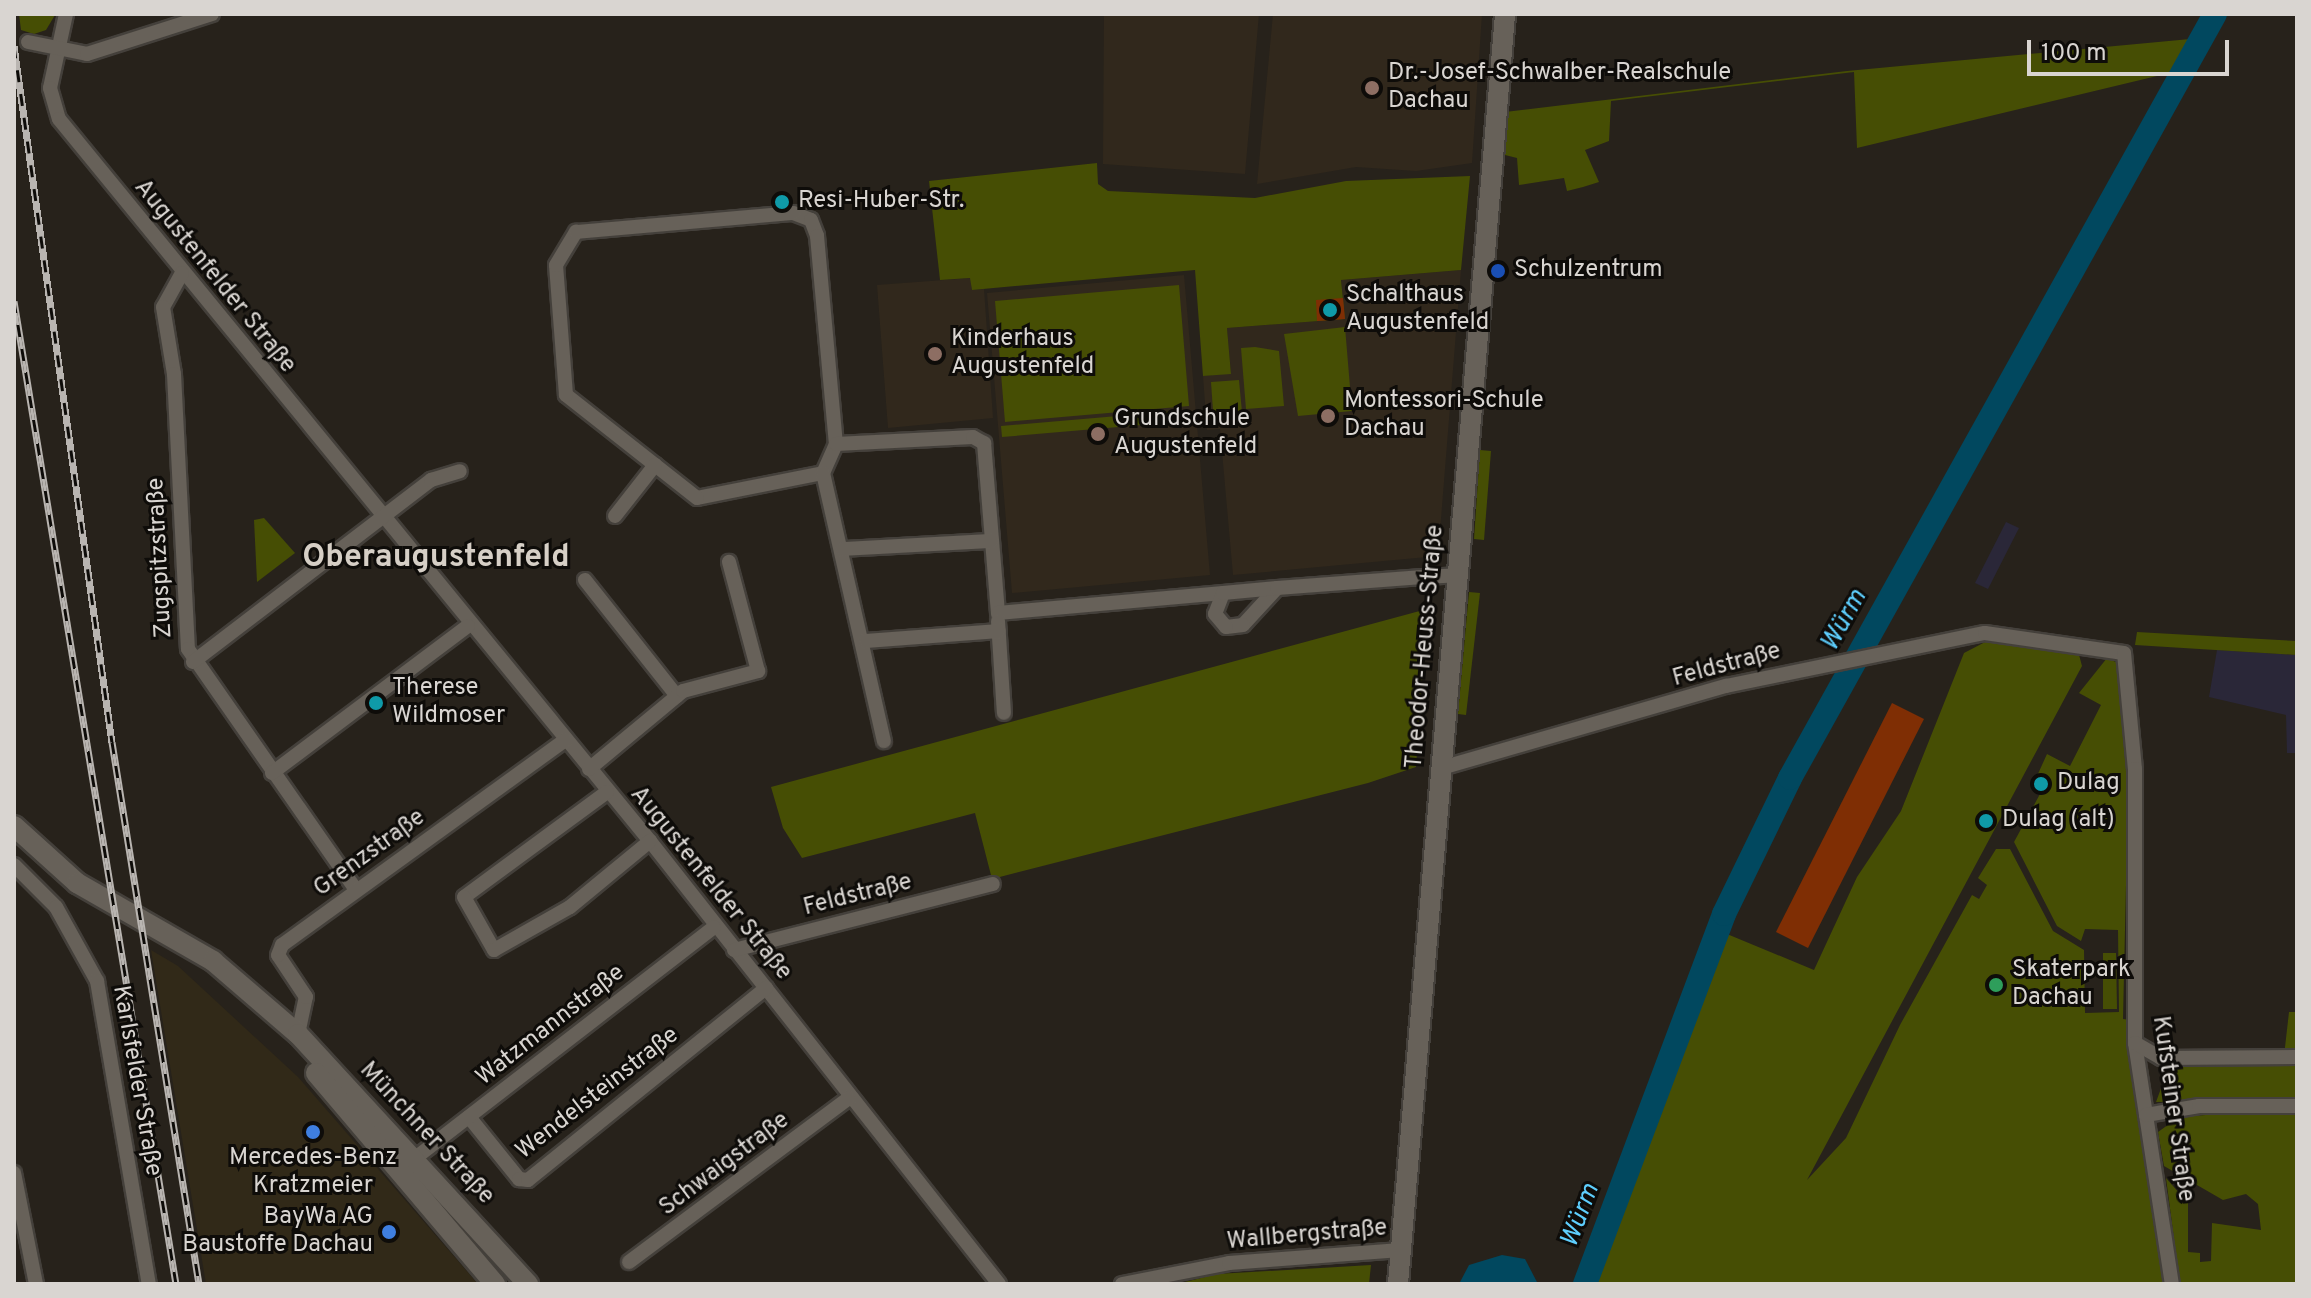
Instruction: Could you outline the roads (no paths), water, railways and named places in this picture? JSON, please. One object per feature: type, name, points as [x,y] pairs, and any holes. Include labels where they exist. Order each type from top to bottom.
[{"type":"street","name":"Augustenfelder Straße","points":[[66,14],[50,88],[56,114],[468,626],[650,841],[714,927],[766,988],[848,1099],[999,1284]]},
{"type":"street","points":[[28,42],[58,51],[108,50],[212,14]]},
{"type":"street","name":"Theodor-Heuss-Straße","points":[[1398,1284],[1505,14]]},
{"type":"street","points":[[823,473],[697,498],[566,395],[559,376],[556,265],[576,232],[793,213],[811,220],[836,444],[823,473],[866,641]]},
{"type":"street","name":"Zugspitzstraße","points":[[182,273],[163,307],[174,374],[193,662],[356,890]]},
{"type":"street","points":[[836,444],[980,439],[992,541],[1004,713]]},
{"type":"street","points":[[615,516],[655,465]]},
{"type":"street","points":[[193,662],[431,480],[460,471]]},
{"type":"street","points":[[843,549],[992,541]]},
{"type":"street","points":[[589,769],[677,696],[758,671],[729,562]]},
{"type":"street","points":[[998,613],[1458,575]]},
{"type":"street","points":[[585,580],[677,696]]},
{"type":"street","points":[[1223,593],[1215,614],[1235,628],[1277,588]]},
{"type":"street","points":[[272,773],[468,626]]},
{"type":"street","points":[[884,741],[859,648],[866,641],[999,631]]},
{"type":"street","name":"Feldstraße","points":[[1441,768],[1845,659],[1985,633],[2124,653]]},
{"type":"street","name":"Kufsteiner Straße","points":[[2124,653],[2135,769],[2135,1043],[2172,1284]]},
{"type":"street","name":"Grenzstraße","points":[[290,1030],[306,997],[279,950],[356,890],[565,740]]},
{"type":"street","points":[[607,792],[464,897],[494,950],[570,907],[650,841]]},
{"type":"street","name":"Münchner Straße","points":[[14,826],[86,889],[213,961],[290,1030],[528,1284]]},
{"type":"street","name":"Karlsfelder Straße","points":[[14,865],[56,907],[97,981],[149,1284]]},
{"type":"street","name":"Feldstraße","points":[[734,950],[993,884]]},
{"type":"street","name":"Watzmannstraße","points":[[414,1159],[714,927]]},
{"type":"street","name":"Wendelsteinstraße","points":[[469,1117],[519,1179],[528,1180],[766,988]]},
{"type":"street","name":"Münchner Straße","points":[[290,1030],[287,1042],[495,1284]]},
{"type":"street","points":[[2135,1043],[2161,1058],[2297,1057]]},
{"type":"street","name":"Schwaigstraße","points":[[629,1262],[640,1261],[848,1099]]},
{"type":"street","points":[[2146,1115],[2199,1106],[2297,1106]]},
{"type":"street","points":[[14,1173],[20,1237],[36,1284]]},
{"type":"street","name":"Wallbergstraße","points":[[1122,1284],[1229,1263],[1401,1250]]},
{"type":"water","points":[[1502,1255],[1525,1259],[1538,1284],[1459,1284],[1469,1265]]},
{"type":"waterway","name":"Würm","points":[[1585,1284],[1724,914],[1790,778],[2215,14]]},
{"type":"railway","points":[[14,46],[112,742],[199,1284]]},
{"type":"railway","points":[[14,301],[176,1284]]},
{"type":"place","name":"Dr.-Josef-Schwalber-Realschule Dachau","points":[[1372,88]]},
{"type":"place","name":"Resi-Huber-Str.","points":[[782,202]]},
{"type":"place","name":"Schulzentrum","points":[[1498,271]]},
{"type":"place","name":"Schalthaus Augustenfeld","points":[[1330,310]]},
{"type":"place","name":"Kinderhaus Augustenfeld","points":[[935,354]]},
{"type":"place","name":"Montessori-Schule Dachau","points":[[1328,416]]},
{"type":"place","name":"Grundschule Augustenfeld","points":[[1098,434]]},
{"type":"place","name":"Therese Wildmoser","points":[[376,703]]},
{"type":"place","name":"Dulag","points":[[2041,784]]},
{"type":"place","name":"Dulag (alt)","points":[[1986,821]]},
{"type":"place","name":"Skaterpark Dachau","points":[[1996,985]]},
{"type":"place","name":"Mercedes-Benz Kratzmeier","points":[[313,1132]]},
{"type":"place","name":"BayWa AG Baustoffe Dachau","points":[[389,1232]]},
{"type":"district","name":"Oberaugustenfeld","points":[[436,558]]}]
